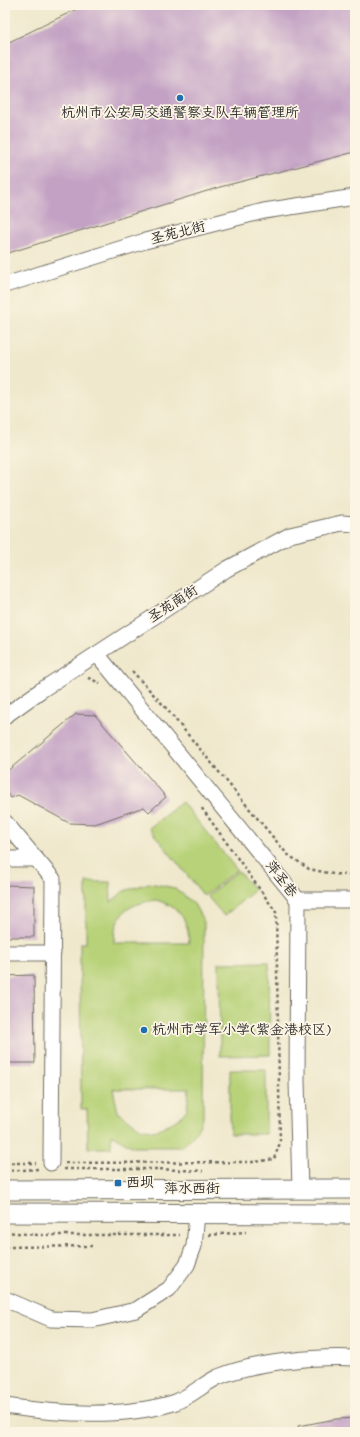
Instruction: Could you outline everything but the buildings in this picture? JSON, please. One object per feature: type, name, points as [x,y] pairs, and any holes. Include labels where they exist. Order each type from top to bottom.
[{"type":"main road","name":"萍水西街","points":[[5,1190],[355,1189]]},
{"type":"main road","name":"萍水西街","points":[[5,1213],[355,1214]]},
{"type":"street","name":"圣苑北街","points":[[5,285],[145,241],[249,215],[355,197]]},
{"type":"street","name":"圣苑南街","points":[[5,716],[227,569],[290,535],[342,523],[355,524]]},
{"type":"street","name":"萍圣巷","points":[[97,654],[298,900],[297,1081],[300,1189]]},
{"type":"street","points":[[5,822],[53,879],[51,1163]]},
{"type":"street","points":[[5,859],[36,859]]},
{"type":"street","points":[[298,900],[355,900]]},
{"type":"street","points":[[5,953],[53,953]]},
{"type":"street","points":[[5,1299],[51,1319],[92,1320],[136,1310],[169,1289],[187,1265],[194,1246],[197,1214]]},
{"type":"street","points":[[5,1406],[35,1411],[135,1412],[175,1402],[218,1377],[246,1368],[285,1362],[338,1357],[355,1358]]},
{"type":"path","points":[[128,667],[165,707],[287,854],[309,869],[333,874],[355,875]]},
{"type":"path","points":[[84,679],[90,677],[103,684]]},
{"type":"path","points":[[5,1163],[256,1162],[274,1160],[280,1143],[276,912],[198,803]]},
{"type":"path","points":[[5,1247],[92,1246]]},
{"type":"green space","points":[[182,802],[237,870],[204,896],[149,828]]},
{"type":"green space","points":[[238,871],[255,890],[224,916],[207,896]]},
{"type":"green space","points":[[86,882],[110,882],[111,902],[124,891],[149,883],[175,888],[194,904],[204,922],[203,1119],[195,1134],[182,1147],[133,1147],[111,1134],[111,1148],[88,1148],[87,1109],[81,1109],[80,943],[86,943]],"holes":[[[156,900],[171,906],[181,915],[187,927],[189,943],[114,943],[117,924],[125,911],[138,904]],[[113,1089],[189,1089],[187,1109],[179,1119],[155,1131],[140,1128],[118,1112]]]},
{"type":"green space","points":[[269,962],[270,1055],[220,1056],[219,963]]},
{"type":"green space","points":[[230,1070],[266,1070],[266,1134],[230,1134]]},
{"type":"place","name":"杭州市公安局交通警察支队车辆管理所","points":[[180,98]]},
{"type":"place","name":"杭州市学军小学(紫金港校区)","points":[[144,1030]]},
{"type":"place","name":"西坝","points":[[118,1183]]}]
